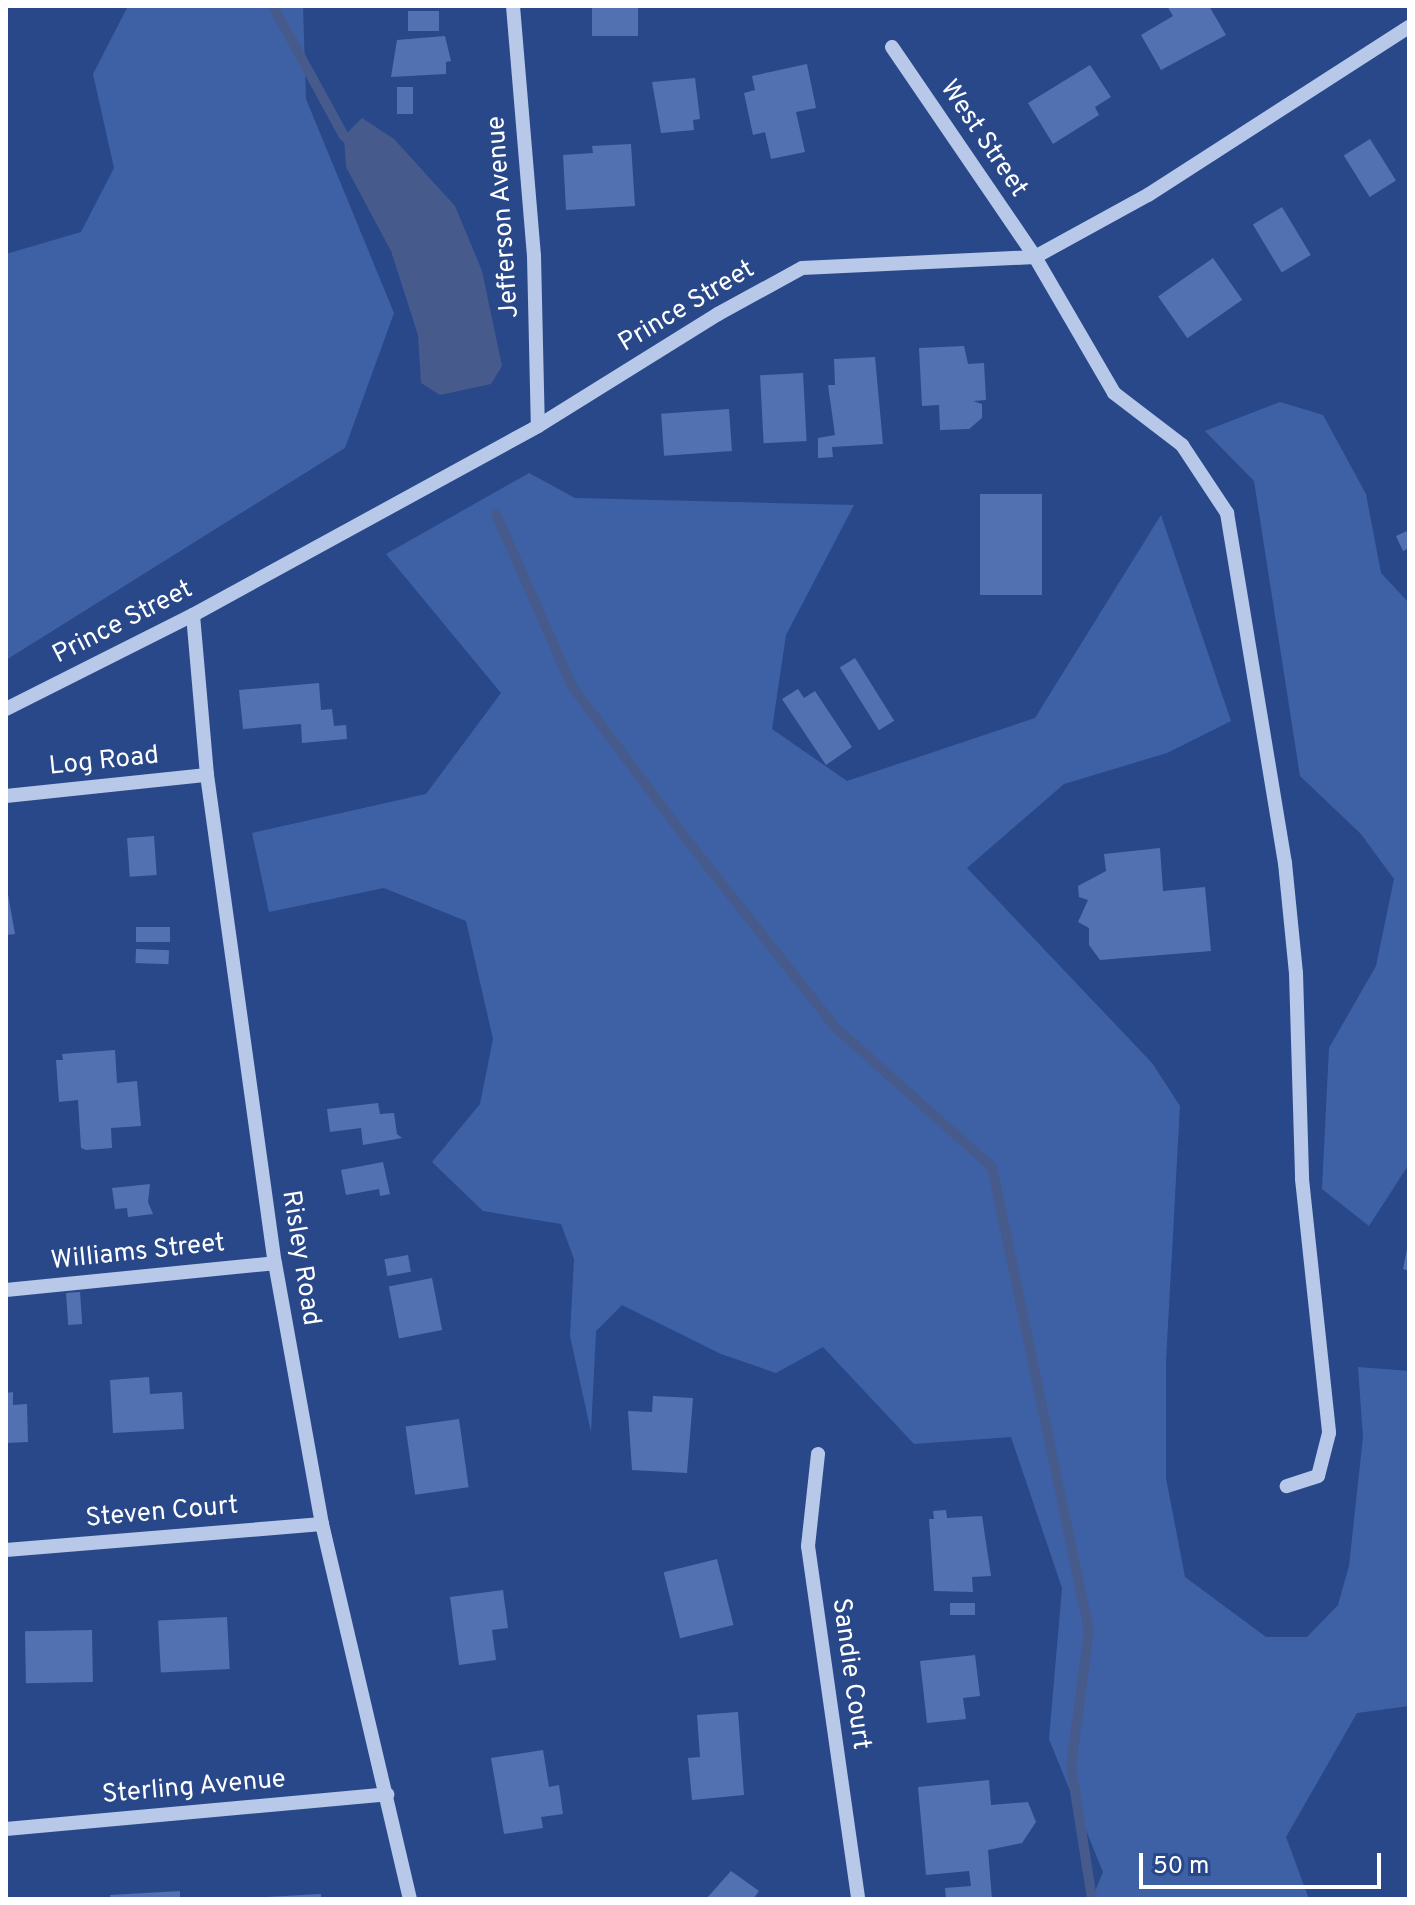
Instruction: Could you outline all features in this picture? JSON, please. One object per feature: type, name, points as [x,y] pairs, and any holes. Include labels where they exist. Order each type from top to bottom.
[{"type":"street","name":"Jefferson Avenue","points":[[513,6],[534,256],[538,426]]},
{"type":"street","name":"Prince Street","points":[[6,709],[193,615],[538,426],[718,314],[802,268],[1035,257],[1148,195],[1409,27]]},
{"type":"street","name":"West Street","points":[[892,47],[1035,257],[1114,393],[1182,445],[1227,513],[1285,863],[1296,973],[1302,1179],[1329,1433],[1318,1476],[1287,1486]]},
{"type":"street","name":"Risley Road","points":[[193,615],[207,775],[275,1263],[322,1524],[410,1899]]},
{"type":"street","name":"Log Road","points":[[6,796],[207,775]]},
{"type":"street","name":"Williams Street","points":[[6,1290],[275,1263]]},
{"type":"street","name":"Sandie Court","points":[[818,1454],[808,1546],[858,1899]]},
{"type":"street","name":"Steven Court","points":[[6,1550],[322,1524]]},
{"type":"street","name":"Sterling Avenue","points":[[6,1829],[387,1794]]},
{"type":"shaded area","points":[[128,6],[303,6],[306,99],[394,313],[345,448],[6,660],[6,254],[81,232],[114,168],[93,74]]},
{"type":"shaded area","points":[[362,118],[394,139],[455,206],[482,271],[502,366],[491,384],[440,395],[421,383],[418,335],[391,251],[346,167],[344,136]]},
{"type":"shaded area","points":[[1280,402],[1323,415],[1366,494],[1381,573],[1409,603],[1409,1164],[1369,1226],[1322,1189],[1329,1048],[1376,966],[1394,879],[1361,834],[1300,776],[1254,481],[1205,431]]},
{"type":"shaded area","points":[[529,473],[575,498],[854,505],[786,635],[772,729],[847,781],[1035,718],[1161,515],[1231,721],[1167,753],[1064,784],[967,868],[1152,1063],[1180,1106],[1166,1361],[1166,1478],[1185,1577],[1266,1637],[1307,1637],[1338,1605],[1349,1566],[1363,1437],[1358,1367],[1409,1371],[1409,1706],[1357,1713],[1286,1837],[1309,1899],[1092,1899],[1103,1872],[1049,1739],[1062,1588],[1011,1437],[914,1444],[823,1347],[776,1373],[721,1354],[622,1305],[596,1331],[591,1432],[570,1336],[574,1259],[561,1224],[483,1211],[432,1162],[480,1104],[493,1039],[466,921],[384,888],[269,912],[252,833],[426,794],[501,693],[386,554]]},
{"type":"building","points":[[592,6],[638,6],[638,36],[592,36]]},
{"type":"building","points":[[1167,6],[1209,6],[1226,35],[1161,70],[1141,35],[1173,16]]},
{"type":"building","points":[[408,11],[439,11],[439,31],[408,31]]},
{"type":"building","points":[[445,36],[451,61],[446,62],[446,74],[391,77],[397,40]]},
{"type":"building","points":[[807,64],[816,108],[796,112],[805,152],[771,159],[765,132],[753,135],[744,93],[755,90],[752,76]]},
{"type":"building","points":[[1090,65],[1111,97],[1095,107],[1099,115],[1053,144],[1028,103]]},
{"type":"building","points":[[695,78],[700,119],[693,120],[694,130],[661,133],[652,82]]},
{"type":"building","points":[[397,87],[413,87],[413,114],[397,114]]},
{"type":"building","points":[[1370,139],[1396,181],[1370,197],[1344,155]]},
{"type":"building","points":[[631,144],[635,206],[566,210],[563,155],[593,153],[592,146]]},
{"type":"building","points":[[1282,207],[1311,255],[1282,273],[1253,225]]},
{"type":"building","points":[[1213,258],[1242,300],[1187,338],[1158,296]]},
{"type":"building","points":[[964,346],[968,364],[984,363],[986,400],[973,401],[982,404],[982,418],[969,429],[940,430],[939,405],[922,406],[919,348]]},
{"type":"building","points":[[875,357],[883,444],[832,447],[833,457],[818,458],[818,438],[835,435],[828,385],[835,385],[834,359]]},
{"type":"building","points":[[803,373],[807,441],[764,443],[760,375]]},
{"type":"building","points":[[729,409],[732,451],[664,456],[661,414]]},
{"type":"building","points":[[980,494],[1042,494],[1042,595],[980,595]]},
{"type":"building","points":[[1409,530],[1409,548],[1403,551],[1396,536]]},
{"type":"building","points":[[855,658],[894,721],[879,730],[840,668]]},
{"type":"building","points":[[319,683],[321,710],[332,709],[334,726],[346,725],[347,739],[302,743],[301,724],[243,729],[239,690]]},
{"type":"building","points":[[798,689],[804,698],[815,691],[852,747],[826,765],[782,699]]},
{"type":"building","points":[[154,836],[157,875],[130,877],[127,838]]},
{"type":"building","points":[[1160,848],[1163,891],[1205,887],[1211,951],[1100,960],[1089,945],[1089,928],[1078,922],[1088,900],[1079,897],[1078,886],[1106,871],[1104,854]]},
{"type":"building","points":[[6,883],[15,934],[6,935]]},
{"type":"building","points":[[136,927],[170,927],[170,942],[136,942]]},
{"type":"building","points":[[136,949],[169,950],[168,964],[136,963]]},
{"type":"building","points":[[115,1050],[117,1083],[137,1081],[141,1126],[111,1128],[112,1148],[86,1150],[81,1148],[78,1100],[59,1102],[56,1060],[63,1060],[62,1054]]},
{"type":"building","points":[[378,1103],[380,1114],[394,1113],[397,1134],[402,1138],[363,1145],[361,1128],[330,1132],[327,1109]]},
{"type":"building","points":[[383,1162],[390,1194],[380,1196],[379,1189],[346,1195],[341,1170]]},
{"type":"building","points":[[150,1184],[148,1202],[153,1214],[128,1217],[127,1208],[115,1209],[112,1188]]},
{"type":"building","points":[[1409,1245],[1409,1271],[1403,1269]]},
{"type":"building","points":[[408,1255],[411,1272],[387,1276],[384,1259]]},
{"type":"building","points":[[432,1278],[442,1330],[399,1338],[389,1286]]},
{"type":"building","points":[[80,1292],[82,1324],[68,1325],[66,1293]]},
{"type":"building","points":[[149,1377],[150,1394],[182,1392],[184,1429],[113,1433],[110,1380]]},
{"type":"building","points":[[13,1392],[13,1405],[27,1404],[28,1442],[6,1443],[6,1393]]},
{"type":"building","points":[[653,1396],[693,1398],[687,1473],[632,1470],[628,1411],[652,1412]]},
{"type":"building","points":[[459,1419],[469,1487],[415,1495],[406,1427]]},
{"type":"building","points":[[946,1510],[947,1518],[982,1516],[991,1576],[972,1577],[973,1592],[934,1591],[929,1519],[934,1519],[933,1511]]},
{"type":"building","points":[[717,1559],[733,1625],[680,1638],[664,1572]]},
{"type":"building","points":[[503,1590],[508,1628],[492,1630],[496,1660],[459,1665],[450,1597]]},
{"type":"building","points":[[950,1603],[975,1603],[975,1615],[950,1615]]},
{"type":"building","points":[[227,1617],[230,1669],[161,1673],[158,1621]]},
{"type":"building","points":[[92,1630],[93,1682],[26,1683],[25,1631]]},
{"type":"building","points":[[975,1655],[980,1696],[963,1698],[966,1719],[927,1723],[920,1661]]},
{"type":"building","points":[[738,1712],[744,1795],[692,1800],[688,1758],[700,1757],[697,1715]]},
{"type":"building","points":[[543,1750],[549,1787],[559,1785],[563,1814],[541,1817],[543,1828],[504,1834],[491,1758]]},
{"type":"building","points":[[989,1780],[991,1805],[1028,1802],[1036,1822],[1022,1843],[988,1850],[992,1899],[946,1899],[945,1888],[971,1886],[969,1871],[926,1875],[918,1787]]},
{"type":"building","points":[[731,1871],[759,1891],[753,1899],[706,1899]]},
{"type":"building","points":[[180,1891],[180,1899],[111,1899],[110,1895]]},
{"type":"building","points":[[321,1894],[321,1899],[266,1899],[266,1897]]},
{"type":"waterway","points":[[273,6],[344,136],[355,145]]},
{"type":"waterway","points":[[496,514],[572,686],[687,840],[836,1028],[992,1167],[1089,1630],[1071,1766],[1092,1899]]}]
